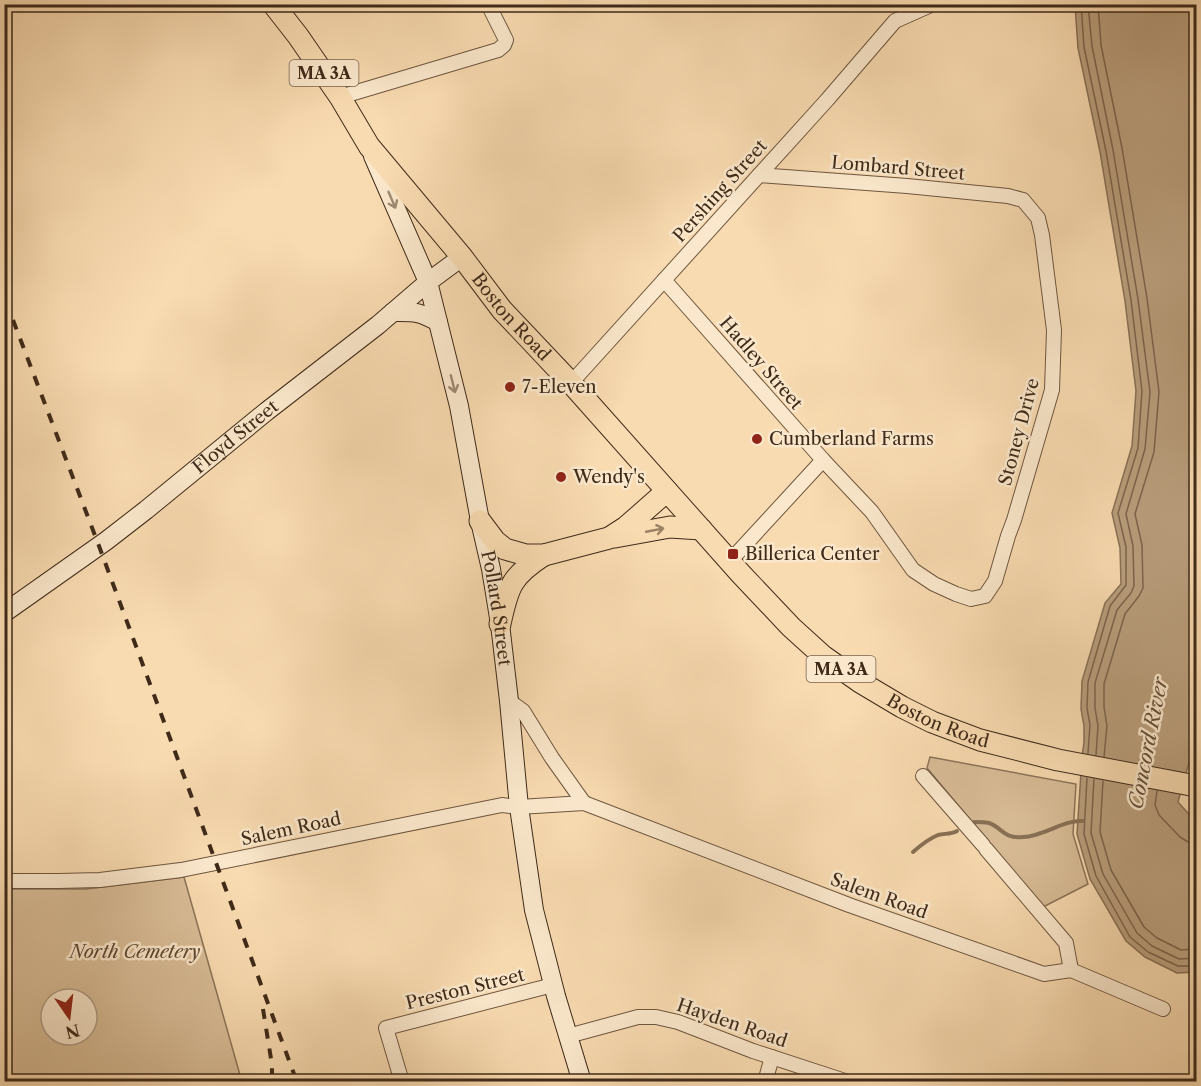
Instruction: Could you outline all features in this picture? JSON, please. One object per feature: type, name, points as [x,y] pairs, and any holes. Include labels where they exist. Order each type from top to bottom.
[{"type":"main road","name":"Boston Road","points":[[273,4],[340,96],[369,146],[462,257],[502,310],[571,383],[791,627],[823,656],[902,708],[980,740],[1058,760],[1196,786]]},
{"type":"main road","name":"Pollard Street","points":[[369,146],[428,282],[459,406],[500,624],[519,807],[534,910],[553,985],[582,1082]]},
{"type":"main road","name":"Floyd Street","points":[[4,613],[147,510],[267,411],[462,257]]},
{"type":"main road","points":[[393,312],[424,314],[438,322]]},
{"type":"main road","points":[[609,538],[626,527],[667,491]]},
{"type":"main road","points":[[480,521],[495,541],[505,549],[526,555],[544,555],[609,538],[670,528],[701,529]]},
{"type":"main road","points":[[500,624],[507,593],[512,583],[526,566],[544,555]]},
{"type":"street","points":[[340,96],[498,50],[506,40],[488,4]]},
{"type":"street","name":"Pershing Street","points":[[571,383],[827,100],[895,21],[933,4]]},
{"type":"street","name":"Lombard Street","points":[[759,175],[1008,196],[1023,200],[1030,208]]},
{"type":"street","name":"Stoney Drive","points":[[956,594],[971,599],[985,596],[995,581],[1052,390],[1054,330],[1042,235],[1038,219],[1030,208]]},
{"type":"street","name":"Hadley Street","points":[[664,280],[872,512],[913,570],[934,584],[956,594]]},
{"type":"street","points":[[730,561],[823,460]]},
{"type":"street","points":[[509,701],[523,711],[552,758],[584,803]]},
{"type":"street","points":[[923,776],[1066,943],[1071,970]]},
{"type":"street","name":"Salem Road","points":[[4,881],[100,880],[182,870],[502,805],[519,807],[584,803],[849,905],[1044,974],[1071,970],[1163,1008]]},
{"type":"street","name":"Preston Street","points":[[402,1082],[386,1028],[553,985]]},
{"type":"street","name":"Hayden Road","points":[[568,1036],[638,1017],[656,1017],[678,1022],[848,1082]]},
{"type":"street","points":[[765,1082],[772,1057]]},
{"type":"green space","points":[[930,757],[1076,784],[1073,834],[1088,884],[1043,907],[927,768]]},
{"type":"green space","name":"North Cemetery","points":[[184,877],[240,1075],[218,1082],[5,1081],[5,889],[86,889]]},
{"type":"water","name":"Concord River","points":[[1075,5],[1196,5],[1196,746],[1178,802],[1196,822],[1196,972],[1177,973],[1145,957],[1126,941],[1090,879],[1077,834],[1084,742],[1081,709],[1082,681],[1105,603],[1121,584],[1120,548],[1112,513],[1132,446],[1136,391],[1125,301],[1100,152],[1078,48]]},
{"type":"waterway","points":[[974,822],[989,823],[1007,835],[1016,837],[1031,836],[1068,823],[1083,821]]},
{"type":"waterway","points":[[913,852],[940,834],[957,831]]},
{"type":"railway","points":[[13,320],[297,1082]]},
{"type":"railway","points":[[263,1009],[272,1065],[272,1082]]},
{"type":"place","name":"7-Eleven","points":[[510,387]]},
{"type":"place","name":"Cumberland Farms","points":[[757,439]]},
{"type":"place","name":"Wendy's","points":[[561,477]]},
{"type":"place","name":"Billerica Center","points":[[733,554]]}]
